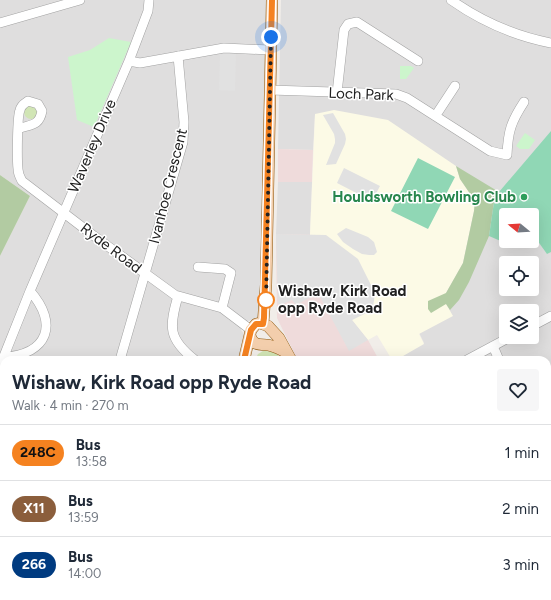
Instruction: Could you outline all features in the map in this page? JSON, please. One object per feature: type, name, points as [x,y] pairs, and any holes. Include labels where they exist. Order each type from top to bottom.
[{"type":"main road","points":[[253,356],[270,339],[271,332],[266,326],[266,286],[267,180],[272,0]]},
{"type":"main road","points":[[245,356],[250,333],[256,324],[266,326],[279,338],[289,356]]},
{"type":"main road","points":[[250,333],[252,342],[272,346],[289,356]]},
{"type":"street","points":[[0,23],[80,0]]},
{"type":"street","name":"Waverley Drive","points":[[4,356],[30,291],[129,61],[148,10],[149,0]]},
{"type":"street","points":[[451,0],[461,7],[514,34],[551,43]]},
{"type":"street","points":[[337,93],[344,30],[348,24],[357,22],[418,60]]},
{"type":"street","points":[[129,61],[140,63],[224,48],[270,50]]},
{"type":"street","name":"Ivanhoe Crescent","points":[[121,356],[184,134],[178,56]]},
{"type":"street","points":[[436,115],[455,86]]},
{"type":"street","name":"Loch Park","points":[[270,90],[396,94],[407,98],[436,115],[490,151],[507,155],[511,123],[524,102]]},
{"type":"street","name":"Ryde Road","points":[[18,129],[18,170],[22,181],[178,296],[222,308],[250,333]]},
{"type":"street","points":[[198,267],[226,269],[231,273],[222,308]]},
{"type":"street","points":[[18,356],[31,351],[43,340],[46,327],[44,314],[39,301],[30,291]]},
{"type":"street","points":[[178,296],[172,326],[177,343],[189,356]]},
{"type":"street","points":[[539,322],[551,316]]},
{"type":"street","points":[[474,356],[499,343]]},
{"type":"street","points":[[493,346],[497,356]]},
{"type":"shaded area","points":[[0,0],[266,0],[260,316],[256,320],[247,321],[241,330],[246,339],[242,356],[0,356],[0,256],[30,196],[0,175]]},
{"type":"shaded area","points":[[281,0],[551,0],[551,356],[403,356],[424,343],[315,115],[313,150],[278,149]]},
{"type":"shaded area","points":[[220,52],[236,53],[235,91],[219,90]]},
{"type":"shaded area","points":[[334,110],[388,120],[456,166],[460,179],[475,201],[463,263],[446,293],[445,302],[453,316],[419,334],[424,344],[403,356],[390,356],[377,335],[368,340],[352,320],[368,312],[310,235],[315,114]]},
{"type":"shaded area","points":[[333,113],[345,134],[346,139],[336,164],[326,165],[335,143],[335,139],[334,134],[323,115]]},
{"type":"shaded area","points":[[278,149],[313,150],[312,182],[278,182]]},
{"type":"shaded area","points":[[344,168],[380,186],[372,201],[337,183]]},
{"type":"shaded area","points":[[278,182],[312,182],[310,235],[276,234]]},
{"type":"shaded area","points":[[346,228],[368,237],[374,242],[377,252],[374,255],[362,254],[343,242],[337,234]]},
{"type":"shaded area","points":[[276,234],[326,235],[352,320],[368,340],[377,356],[296,356],[277,318]]},
{"type":"shaded area","points":[[276,234],[326,235],[358,259],[375,293],[373,306],[368,312],[352,320],[368,340],[349,351],[318,293],[296,305],[292,300],[283,304],[278,304]]},
{"type":"green space","points":[[109,38],[131,42],[94,127],[77,120],[68,57],[90,50]]},
{"type":"green space","points":[[400,66],[411,66],[414,68],[406,79],[400,79]]},
{"type":"green space","points":[[28,105],[34,105],[38,109],[38,115],[34,119],[28,119],[24,115],[24,109]]},
{"type":"green space","name":"Houldsworth Bowling Club","points":[[551,131],[551,252],[547,254],[539,243],[539,208],[499,208],[499,240],[489,236],[494,202],[499,192]]},
{"type":"green space","points":[[525,133],[535,140],[529,149],[520,149],[516,146]]},
{"type":"green space","points":[[418,158],[455,177],[428,229],[391,211]]},
{"type":"green space","points":[[456,166],[499,192],[494,202],[489,236],[469,282],[459,300],[450,310],[446,304],[431,313],[428,309],[428,301],[446,293],[463,263],[474,211],[475,201],[460,179]]},
{"type":"green space","points":[[0,175],[30,196],[0,256]]},
{"type":"green space","points":[[263,351],[269,351],[279,356],[257,356]]},
{"type":"bus line","name":"248C","points":[[244,356],[253,326],[260,323],[263,324],[266,304],[267,180],[272,0]]},
{"type":"place","name":"Houldsworth Bowling Club","points":[[524,197]]},
{"type":"place","name":"Wishaw, Kirk Road opp Ryde Road","points":[[266,300]]},
{"type":"route","points":[[266,300],[266,304],[267,180],[271,37]]}]
